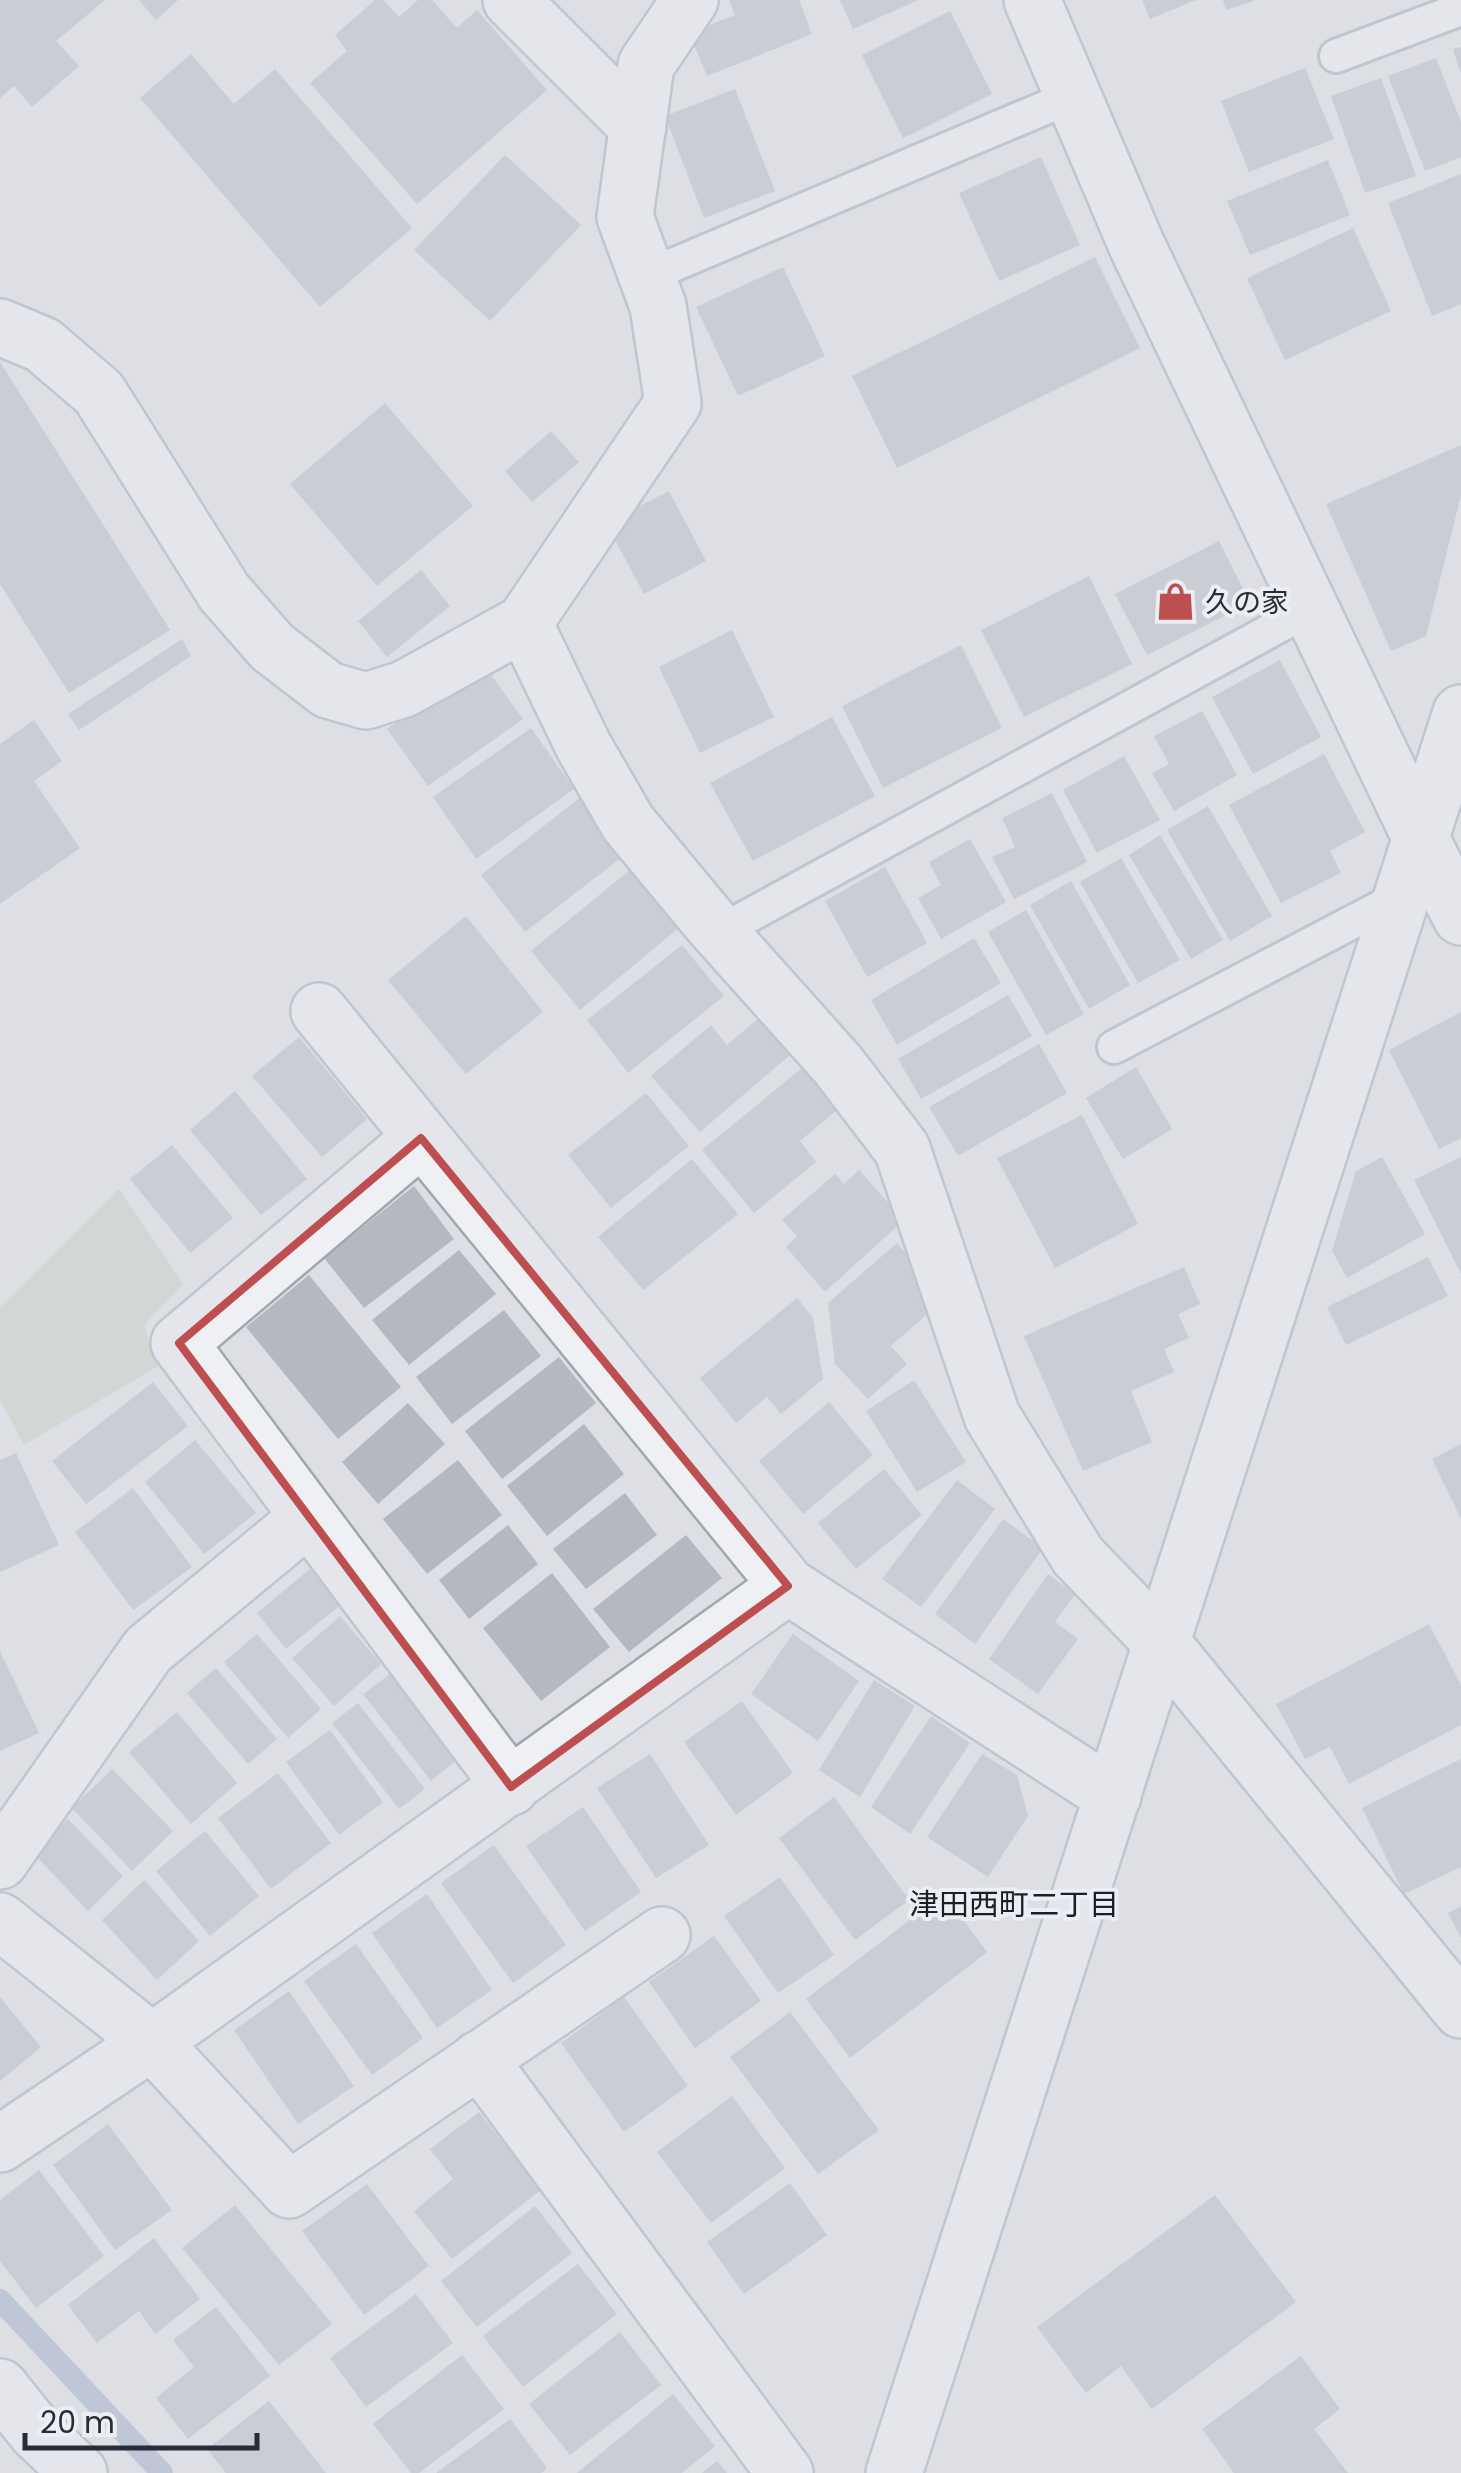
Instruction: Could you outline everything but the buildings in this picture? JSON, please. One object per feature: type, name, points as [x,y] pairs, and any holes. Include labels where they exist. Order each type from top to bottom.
[{"type":"street","points":[[512,0],[638,127]]},
{"type":"street","points":[[0,328],[43,344],[99,393],[224,592],[272,648],[328,690],[366,701],[404,689],[524,622],[673,402],[658,306],[625,217],[646,65],[690,0]]},
{"type":"street","points":[[1032,0],[1137,246],[1461,917]]},
{"type":"street","points":[[524,622],[584,747],[628,823],[838,1065],[902,1149],[992,1416],[1078,1556],[1162,1643],[1461,2010]]},
{"type":"street","points":[[894,2473],[1461,712]]},
{"type":"street","points":[[319,1012],[788,1586],[1112,1796]]},
{"type":"street","points":[[420,1138],[178,1343],[511,1787]]},
{"type":"street","points":[[0,1861],[148,1650],[309,1517]]},
{"type":"street","points":[[0,2144],[152,2042],[788,1586]]},
{"type":"street","points":[[0,1922],[152,2042],[289,2190],[662,1935]]},
{"type":"street","points":[[479,2059],[784,2473]]},
{"type":"street","points":[[0,2387],[36,2432],[79,2473]]},
{"type":"lane","points":[[1336,56],[1461,9]]},
{"type":"lane","points":[[647,276],[1073,96]]},
{"type":"lane","points":[[719,932],[1310,609]]},
{"type":"lane","points":[[1114,1047],[1404,895]]},
{"type":"highlighted area","points":[[421,1138],[788,1586],[511,1787],[179,1343]]},
{"type":"green space","points":[[119,1189],[183,1284],[144,1325],[158,1366],[24,1445],[0,1399],[0,1307]]},
{"type":"waterway","points":[[0,2300],[162,2473]]},
{"type":"place","name":"久の家","points":[[1175,602]]},
{"type":"district","name":"津田西町二丁目","points":[[1014,1904]]}]
